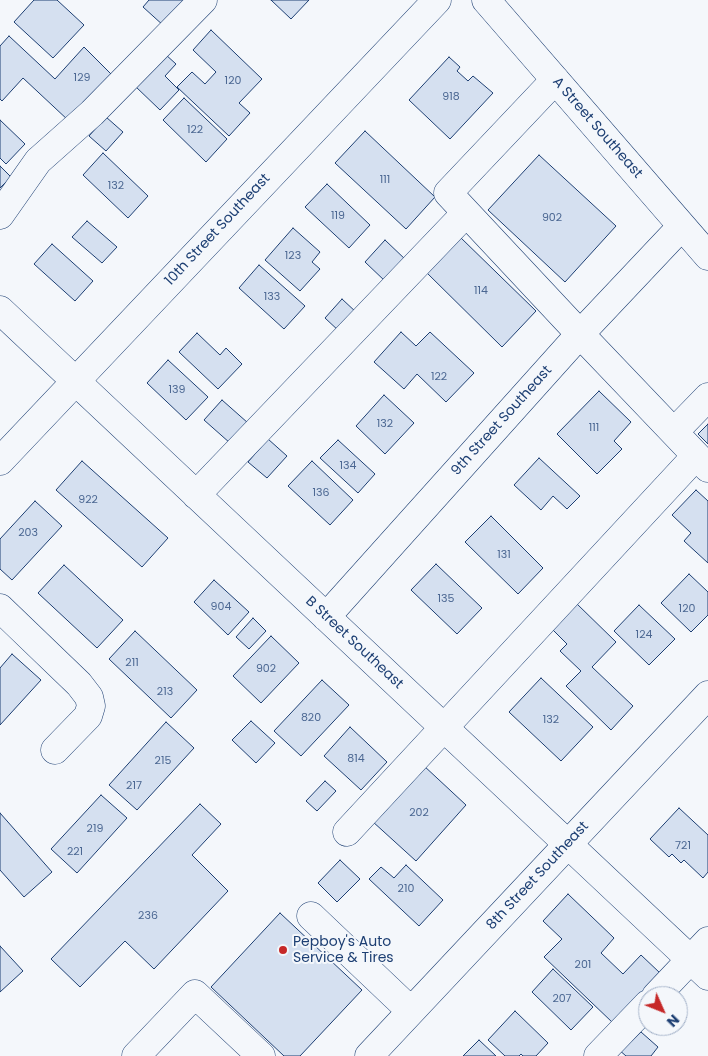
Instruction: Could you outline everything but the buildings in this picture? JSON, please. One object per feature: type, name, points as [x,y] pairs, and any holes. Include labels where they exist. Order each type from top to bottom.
[{"type":"street","points":[[0,215],[38,161],[92,113],[203,0]]},
{"type":"street","name":"10th Street Southeast","points":[[0,461],[437,0]]},
{"type":"street","name":"A Street Southeast","points":[[486,0],[555,80],[698,238]]},
{"type":"street","points":[[347,832],[444,728],[702,462],[448,193],[555,80]]},
{"type":"street","points":[[196,495],[466,213]]},
{"type":"street","name":"9th Street Southeast","points":[[326,617],[580,334],[698,238]]},
{"type":"street","name":"B Street Southeast","points":[[0,310],[567,845],[702,959]]},
{"type":"street","points":[[674,432],[708,398]]},
{"type":"street","points":[[0,608],[79,684],[89,697],[91,706],[88,716],[55,750]]},
{"type":"street","name":"8th Street Southeast","points":[[369,1056],[708,695]]},
{"type":"street","points":[[311,916],[411,1011]]},
{"type":"street","points":[[668,986],[702,959]]},
{"type":"street","points":[[136,1056],[195,994],[261,1056]]},
{"type":"street","points":[[598,1056],[638,1014]]},
{"type":"place","name":"Pepboy's Auto Service & Tires","points":[[283,950]]}]
